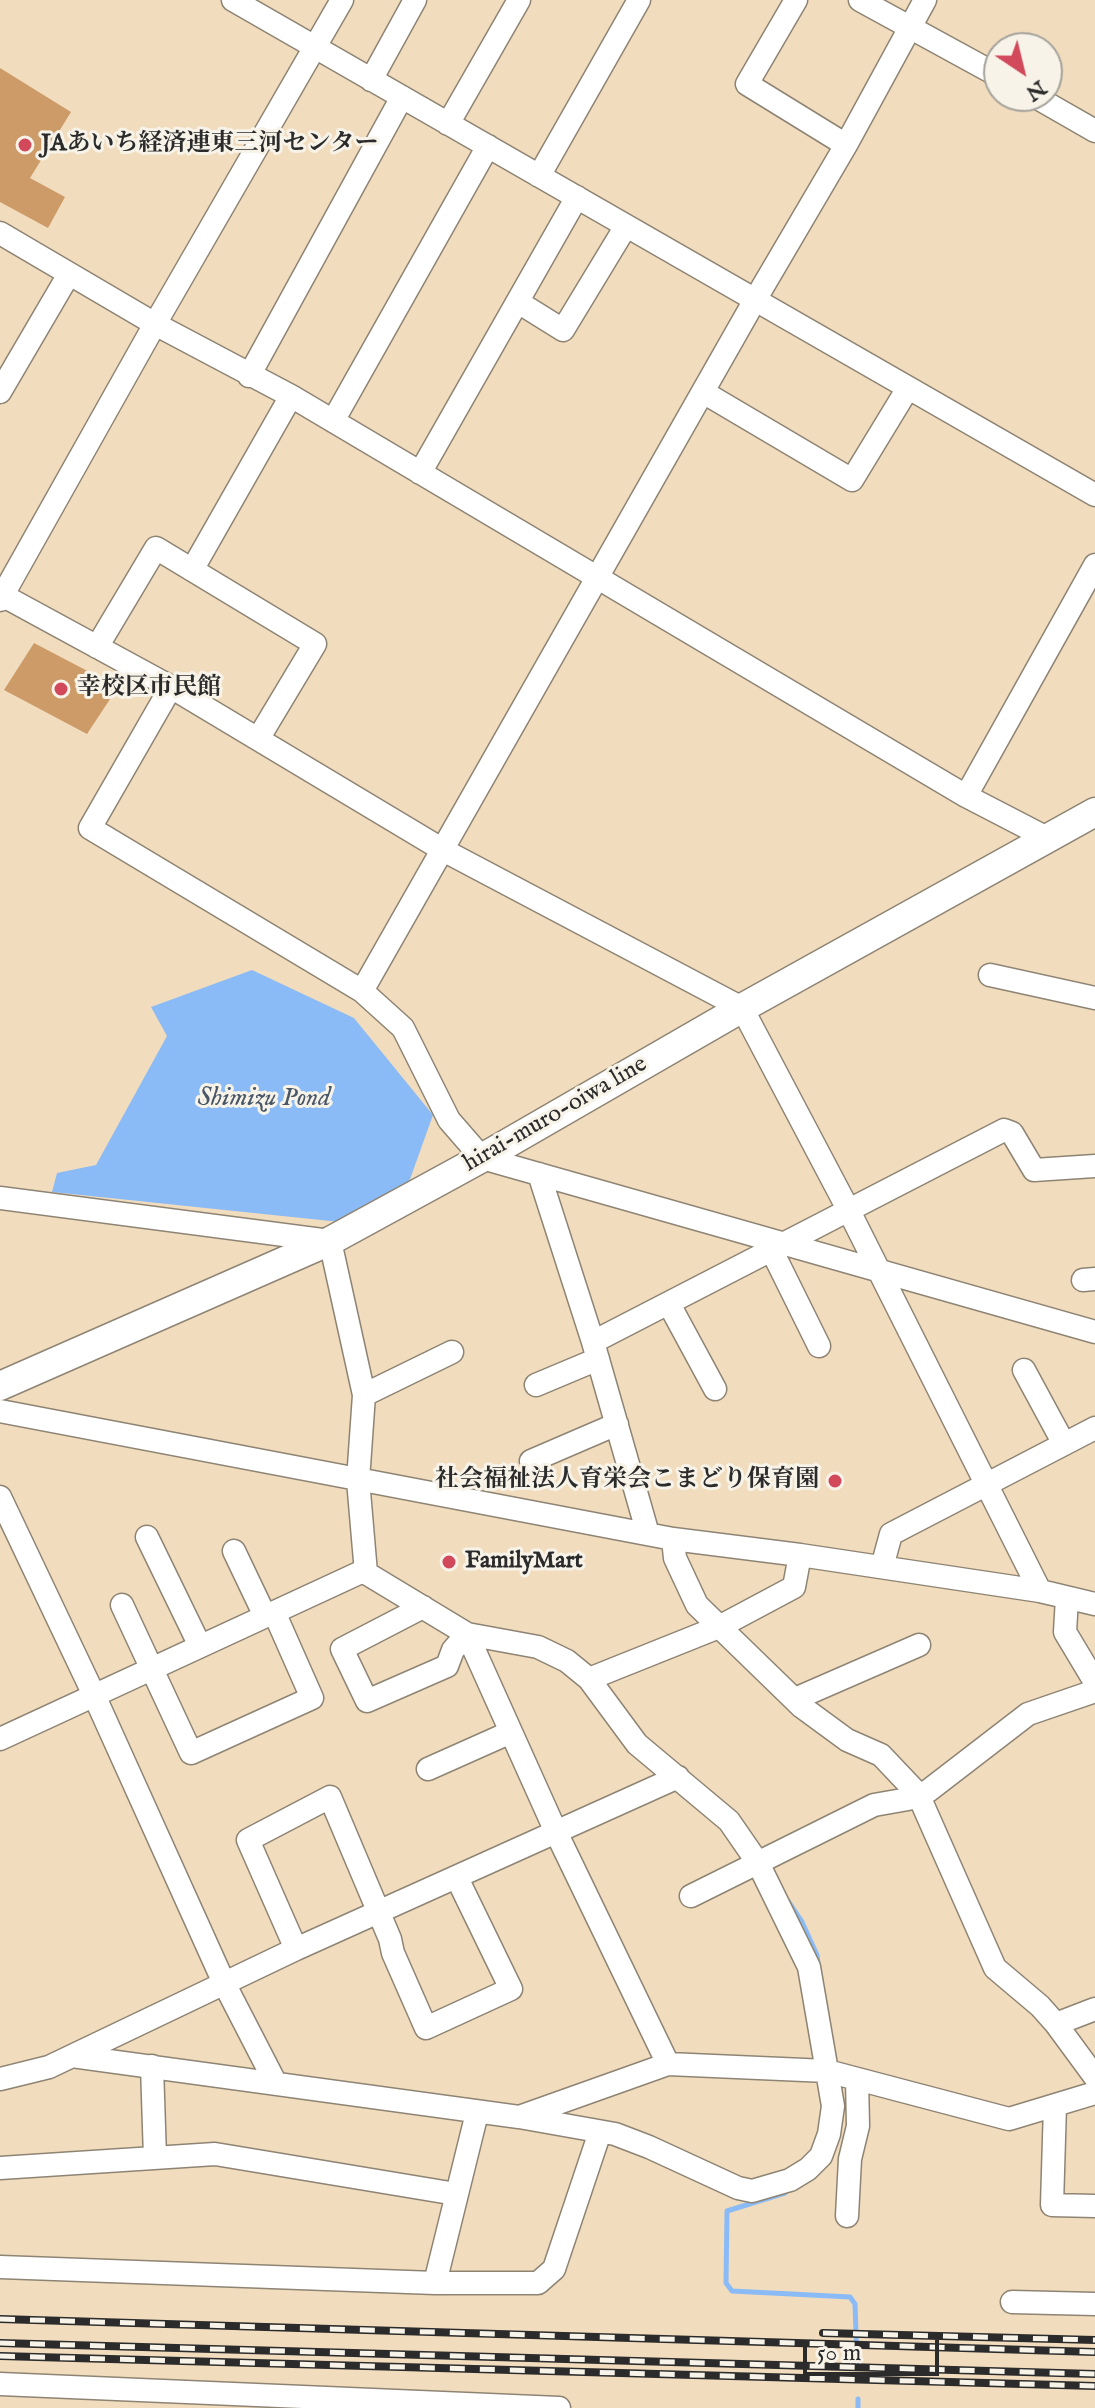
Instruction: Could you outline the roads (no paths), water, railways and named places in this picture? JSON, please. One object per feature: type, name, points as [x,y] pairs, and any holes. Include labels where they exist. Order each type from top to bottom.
[{"type":"main road","name":"hirai-muro-oiwa line","points":[[1,1408],[330,1241],[1095,812]]},
{"type":"street","points":[[233,0],[1095,495]]},
{"type":"street","points":[[342,0],[1,597],[171,687],[443,850],[742,1008],[849,1211],[1040,1591]]},
{"type":"street","points":[[371,80],[415,0]]},
{"type":"street","points":[[448,124],[519,0]]},
{"type":"street","points":[[539,176],[639,0]]},
{"type":"street","points":[[796,0],[747,84],[846,145]]},
{"type":"street","points":[[860,0],[983,67]]},
{"type":"street","points":[[362,991],[846,145],[925,0]]},
{"type":"street","points":[[249,376],[402,97]]},
{"type":"street","points":[[1062,112],[1095,131]]},
{"type":"street","points":[[333,421],[488,146]]},
{"type":"street","points":[[420,473],[577,197]]},
{"type":"street","points":[[518,302],[563,330],[626,226]]},
{"type":"street","points":[[0,233],[155,324],[291,396],[966,796],[1049,839]]},
{"type":"street","points":[[0,392],[69,274]]},
{"type":"street","points":[[703,392],[852,480],[908,388]]},
{"type":"street","points":[[192,570],[291,396]]},
{"type":"street","points":[[97,647],[156,548],[315,644],[258,739]]},
{"type":"street","points":[[966,796],[1095,565]]},
{"type":"street","points":[[171,687],[90,828],[362,991],[403,1028],[449,1120],[482,1158],[777,1248],[879,1272],[1095,1332]]},
{"type":"street","points":[[990,975],[1095,998]]},
{"type":"street","points":[[536,1385],[669,1304],[1004,1130],[1012,1133],[1034,1170],[1095,1166]]},
{"type":"street","points":[[539,1174],[596,1350],[648,1534]]},
{"type":"street","points":[[0,1198],[330,1241],[364,1395],[358,1480],[366,1573]]},
{"type":"street","points":[[777,1248],[819,1346]]},
{"type":"street","points":[[669,1304],[715,1389]]},
{"type":"street","points":[[364,1395],[452,1352]]},
{"type":"street","points":[[1024,1370],[1064,1444]]},
{"type":"street","points":[[1,1408],[673,1539],[1040,1591],[1095,1604]]},
{"type":"street","points":[[531,1461],[617,1424]]},
{"type":"street","points":[[882,1567],[891,1534],[1095,1428]]},
{"type":"street","points":[[0,1497],[94,1695],[224,1983],[275,2082]]},
{"type":"street","points":[[147,1537],[200,1646]]},
{"type":"street","points":[[673,1539],[675,1558],[697,1605],[795,1699],[847,1740],[881,1755],[918,1794],[995,1968],[1040,2006],[1095,2077]]},
{"type":"street","points":[[122,1605],[191,1753],[312,1698],[234,1551]]},
{"type":"street","points":[[589,1679],[719,1627],[794,1587],[800,1555]]},
{"type":"street","points":[[0,1739],[359,1573],[366,1573],[467,1634],[538,1647],[567,1661],[589,1679],[637,1744],[729,1821],[758,1863],[809,1967],[858,2126],[850,2159],[847,2216]]},
{"type":"street","points":[[1067,1598],[1065,1632],[1095,1682]]},
{"type":"street","points":[[423,1607],[342,1649],[367,1701],[447,1666],[453,1650],[467,1634]]},
{"type":"street","points":[[467,1634],[556,1832],[668,2064]]},
{"type":"street","points":[[795,1699],[919,1645]]},
{"type":"street","points":[[691,1896],[874,1805],[918,1794],[952,1774],[1028,1714],[1095,1691]]},
{"type":"street","points":[[428,1769],[511,1732]]},
{"type":"street","points":[[0,2079],[49,2067],[296,1949],[678,1777]]},
{"type":"street","points":[[296,1949],[248,1840],[330,1797],[426,2028],[511,1989],[457,1878]]},
{"type":"street","points":[[1056,2024],[1095,2009]]},
{"type":"street","points":[[72,2056],[519,2117],[615,2134],[738,2188],[752,2191],[790,2180],[821,2156],[829,2134],[840,2074]]},
{"type":"street","points":[[519,2117],[668,2064],[840,2074],[1009,2119],[1095,2093]]},
{"type":"street","points":[[152,2066],[155,2158]]},
{"type":"street","points":[[1055,2105],[1052,2205],[1095,2206]]},
{"type":"street","points":[[435,2283],[477,2113]]},
{"type":"street","points":[[0,2267],[435,2283],[538,2283],[554,2269],[600,2132]]},
{"type":"street","points":[[0,2168],[215,2154],[456,2194]]},
{"type":"street","points":[[1012,2302],[1095,2304]]},
{"type":"street","points":[[0,2384],[270,2402],[559,2408]]},
{"type":"water","name":"Shimizu Pond","points":[[252,970],[354,1018],[433,1115],[409,1182],[340,1222],[52,1192],[57,1173],[96,1165],[167,1036],[151,1007]]},
{"type":"waterway","points":[[788,1901],[802,1922],[818,1963]]},
{"type":"waterway","points":[[785,2193],[727,2211],[726,2283],[732,2291],[850,2297],[855,2304],[857,2362]]},
{"type":"waterway","points":[[858,2399],[858,2408]]},
{"type":"railway","points":[[0,2319],[1095,2352]]},
{"type":"railway","points":[[823,2333],[1095,2340]]},
{"type":"railway","points":[[0,2343],[1095,2374]]},
{"type":"railway","points":[[0,2356],[1095,2386]]},
{"type":"place","name":"JAあいち経済連東三河センター","points":[[25,145]]},
{"type":"place","name":"幸校区市民館","points":[[61,689]]},
{"type":"place","name":"社会福祉法人育栄会こまどり保育園","points":[[835,1481]]},
{"type":"place","name":"FamilyMart","points":[[449,1562]]}]
